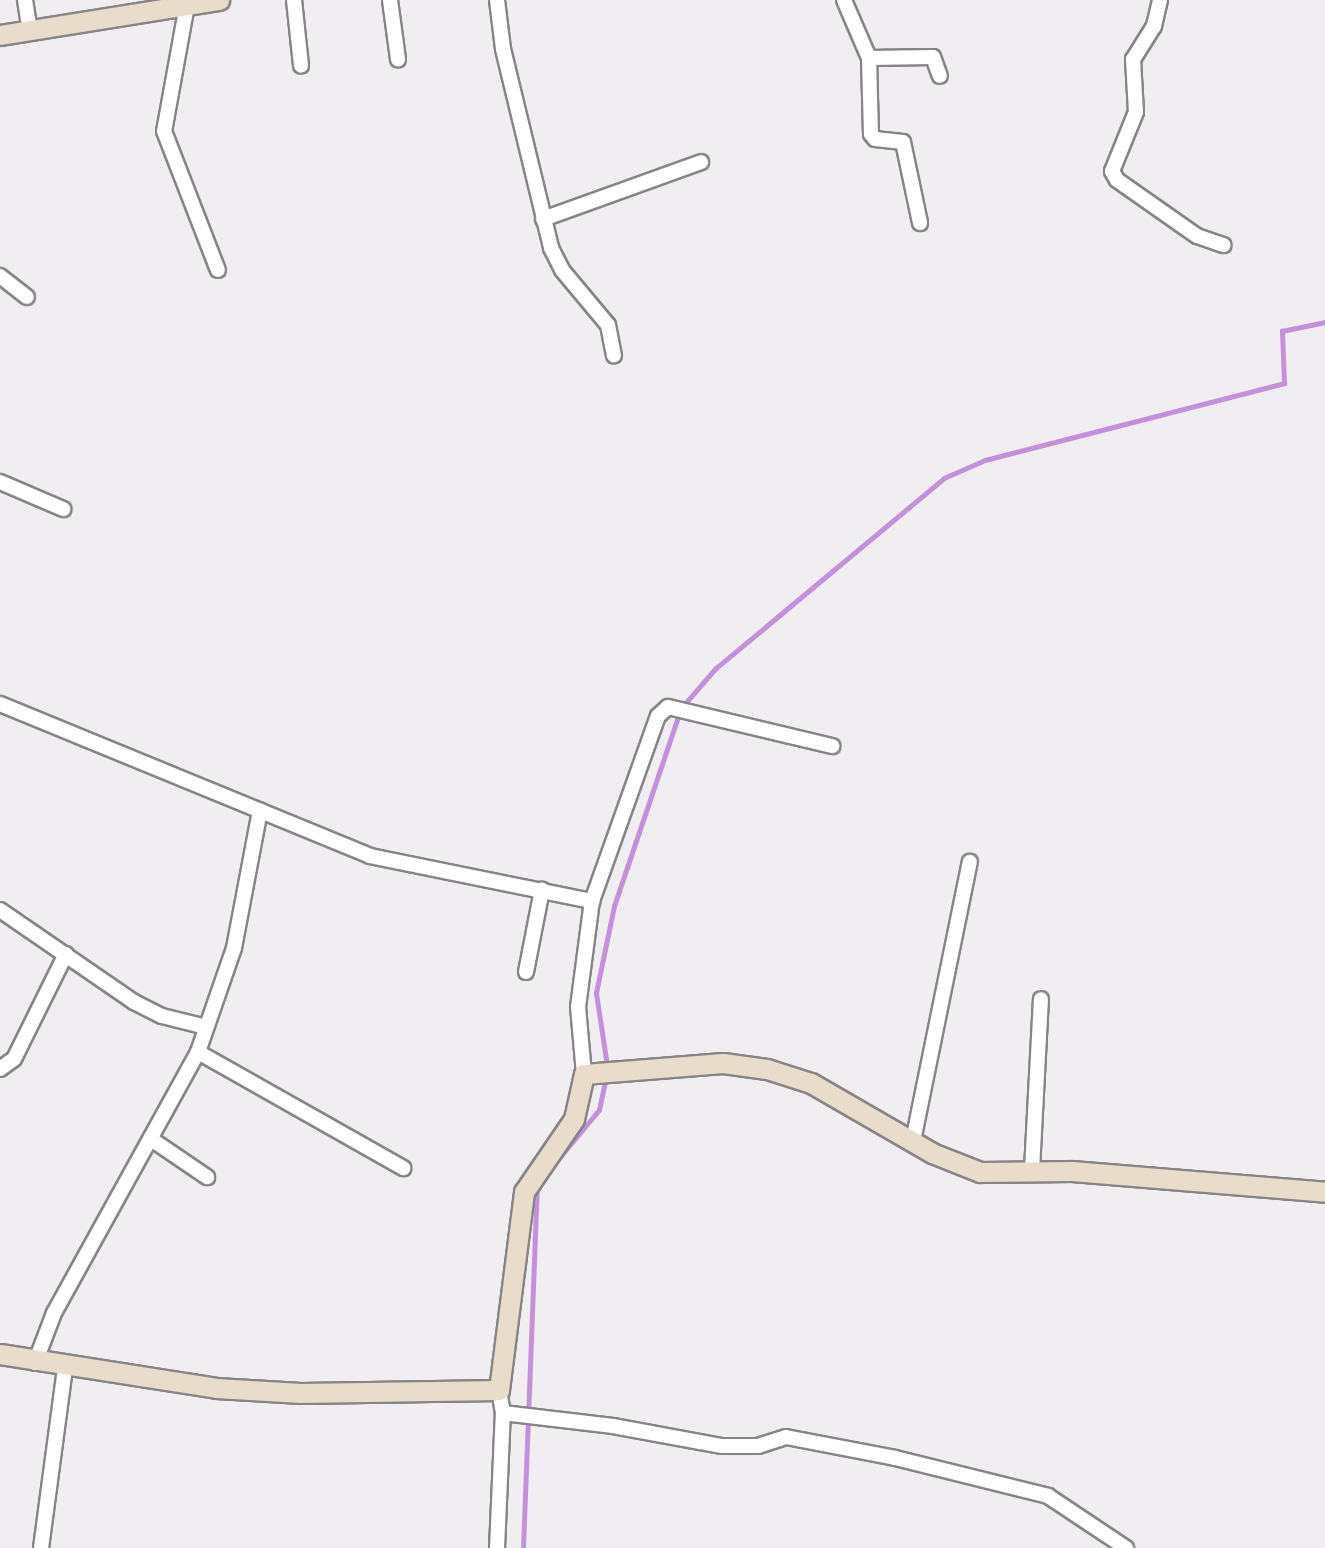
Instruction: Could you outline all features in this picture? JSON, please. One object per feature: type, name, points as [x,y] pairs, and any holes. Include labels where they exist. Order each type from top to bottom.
[{"type":"street","points":[[25,0],[30,30]]},
{"type":"street","points":[[0,35],[213,0]]},
{"type":"street","points":[[294,0],[300,66]]},
{"type":"street","points":[[390,0],[398,59]]},
{"type":"street","points":[[497,0],[542,219],[562,270],[608,325],[614,355]]},
{"type":"street","points":[[844,0],[869,58],[871,134],[875,139],[903,142],[920,223]]},
{"type":"street","points":[[1160,0],[1154,26],[1133,59],[1136,112],[1112,174],[1197,236],[1223,246]]},
{"type":"street","points":[[187,5],[164,131],[218,270]]},
{"type":"street","points":[[869,58],[933,57],[940,76]]},
{"type":"street","points":[[542,219],[701,162]]},
{"type":"street","points":[[0,276],[27,298]]},
{"type":"street","points":[[0,482],[64,509]]},
{"type":"street","points":[[0,704],[370,856],[592,901]]},
{"type":"street","points":[[497,1548],[506,1414],[499,1391],[524,1192],[574,1119],[587,1074],[578,1007],[592,901],[654,724],[668,707],[832,746]]},
{"type":"street","points":[[35,1363],[54,1313],[198,1052],[234,948],[260,810]]},
{"type":"street","points":[[913,1141],[970,862]]},
{"type":"street","points":[[526,972],[542,890]]},
{"type":"street","points":[[0,910],[134,1002],[162,1016],[206,1027]]},
{"type":"street","points":[[0,1069],[14,1059],[66,954]]},
{"type":"street","points":[[1032,1170],[1041,999]]},
{"type":"street","points":[[198,1052],[403,1168]]},
{"type":"street","points":[[587,1074],[723,1062],[767,1069],[811,1083],[913,1141],[979,1172],[1032,1170],[1325,1192]]},
{"type":"street","points":[[150,1139],[207,1177]]},
{"type":"street","points":[[0,1354],[35,1363],[216,1388],[301,1393],[499,1391]]},
{"type":"street","points":[[41,1548],[65,1367]]},
{"type":"street","points":[[506,1414],[734,1447],[758,1446],[786,1437],[895,1458],[1048,1496],[1126,1548]]},
{"type":"waterway","points":[[683,706],[715,669],[944,478],[985,460],[1284,383],[1282,331],[1325,322]]},
{"type":"waterway","points":[[607,1066],[596,993],[614,906],[679,714]]},
{"type":"waterway","points":[[554,1164],[599,1110],[606,1078]]},
{"type":"waterway","points":[[523,1548],[537,1184]]}]
